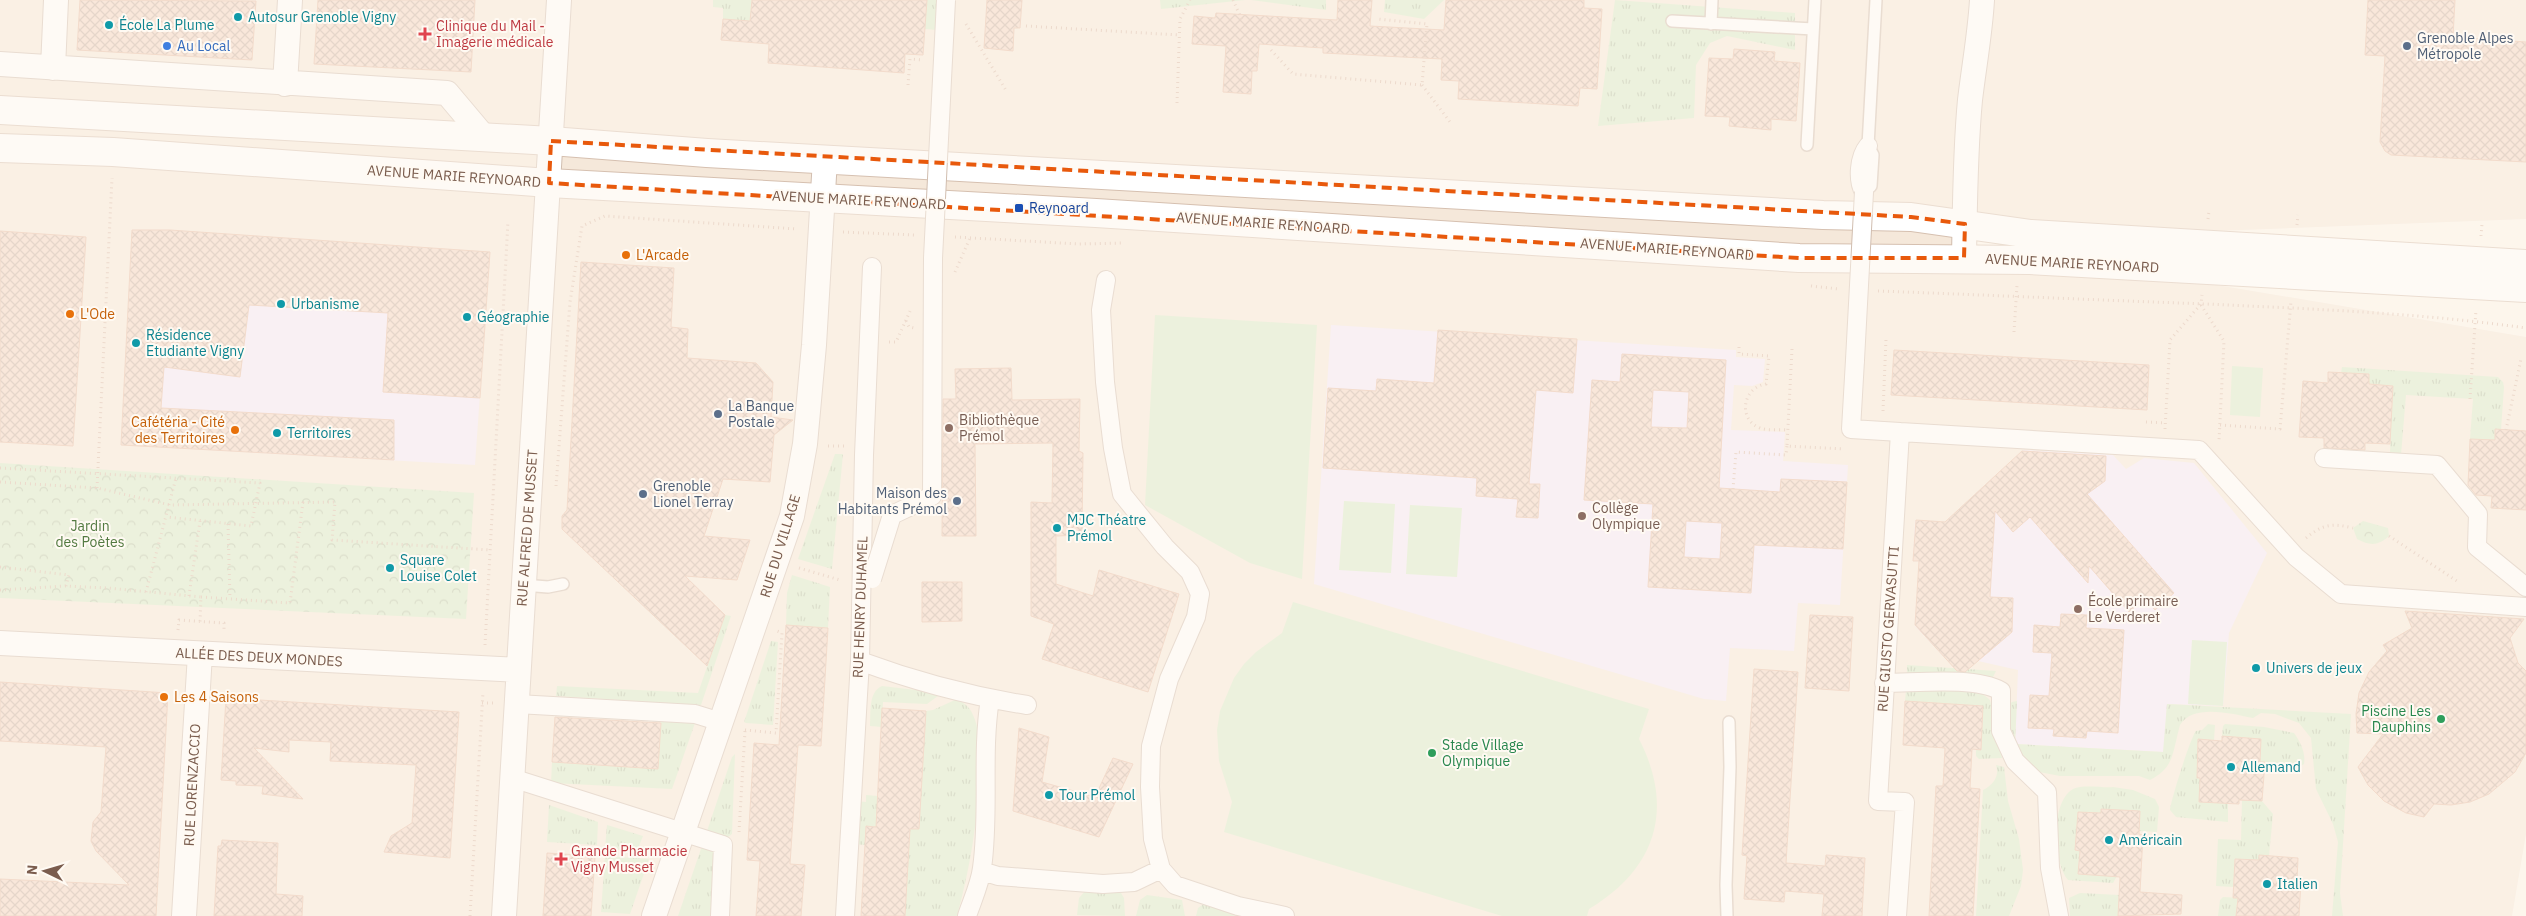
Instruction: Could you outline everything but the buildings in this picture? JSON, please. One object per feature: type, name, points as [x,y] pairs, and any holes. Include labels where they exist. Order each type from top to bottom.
[{"type":"main road","name":"AVENUE MARIE REYNOARD","points":[[0,110],[551,140],[707,153],[1823,215],[1911,218],[2030,234],[2526,264]]},
{"type":"main road","name":"AVENUE MARIE REYNOARD","points":[[0,148],[113,152],[549,183],[1104,213],[1799,258],[1910,260],[1964,258],[2526,288]]},
{"type":"street","points":[[53,68],[56,0]]},
{"type":"street","points":[[285,84],[290,0]]},
{"type":"street","name":"RUE ALFRED DE MUSSET","points":[[504,916],[559,0]]},
{"type":"street","points":[[867,583],[892,515],[932,496],[933,258],[946,0]]},
{"type":"street","points":[[1964,258],[1970,99],[1981,30],[1982,0]]},
{"type":"street","points":[[0,64],[285,84],[447,93],[484,137]]},
{"type":"street","points":[[1868,146],[1862,154],[1860,184],[1864,192],[1851,429],[2199,450],[2290,551],[2341,594],[2526,607]]},
{"type":"street","name":"RUE DU VILLAGE","points":[[654,916],[792,516],[805,444],[814,345],[825,159]]},
{"type":"street","name":"RUE HENRY DUHAMEL","points":[[845,916],[860,661],[867,583],[865,446],[872,267]]},
{"type":"street","points":[[1106,280],[1101,310],[1105,382],[1112,448],[1122,494],[1164,547],[1190,572],[1200,594],[1196,617],[1169,679],[1144,745],[1150,787],[1153,839],[1161,868],[1175,886],[1238,906],[1285,916]]},
{"type":"street","name":"RUE GIUSTO GERVASUTTI","points":[[1891,432],[1884,683],[1878,801],[1905,802],[1897,916]]},
{"type":"street","points":[[2324,458],[2437,465],[2478,514],[2477,547],[2526,587]]},
{"type":"street","name":"ALLÉE DES DEUX MONDES","points":[[0,643],[518,670]]},
{"type":"street","name":"RUE LORENZACCIO","points":[[184,916],[200,654]]},
{"type":"street","points":[[860,661],[895,674],[990,699],[1027,705]]},
{"type":"street","points":[[1884,683],[1967,682],[1990,685],[2001,691],[2001,731],[2015,761],[2047,792],[2050,868],[2059,916]]},
{"type":"street","points":[[967,916],[982,871],[987,825],[987,721],[990,699]]},
{"type":"street","points":[[517,704],[694,714],[721,722]]},
{"type":"street","points":[[512,778],[724,845],[720,916]]},
{"type":"street","points":[[982,871],[998,876],[1103,884],[1134,882],[1161,868]]},
{"type":"lane","points":[[1710,24],[1712,0]]},
{"type":"lane","points":[[1807,145],[1815,0]]},
{"type":"lane","points":[[1819,0],[1824,0]]},
{"type":"lane","points":[[1868,146],[1876,0]]},
{"type":"lane","points":[[1672,21],[1814,29]]},
{"type":"lane","points":[[524,585],[548,587],[563,584]]},
{"type":"lane","points":[[1727,916],[1729,722]]},
{"type":"path","points":[[1177,103],[1180,19],[1190,0]]},
{"type":"path","points":[[1233,0],[1242,20]]},
{"type":"path","points":[[961,16],[1007,92]]},
{"type":"path","points":[[1378,19],[1427,24],[1422,85],[1450,122]]},
{"type":"path","points":[[1026,26],[1179,35]]},
{"type":"path","points":[[1271,50],[1293,74],[1422,85]]},
{"type":"path","points":[[908,85],[910,59]]},
{"type":"path","points":[[97,488],[113,152]]},
{"type":"path","points":[[582,226],[604,216],[821,231],[916,235]]},
{"type":"path","points":[[485,654],[508,221]]},
{"type":"path","points":[[952,237],[1079,244],[1108,243]]},
{"type":"path","points":[[1973,294],[2201,304],[2475,321],[2526,328]]},
{"type":"path","points":[[2201,304],[2224,341],[2217,469]]},
{"type":"path","points":[[1886,340],[1891,432]]},
{"type":"path","points":[[2164,447],[2170,340]]},
{"type":"path","points":[[2220,425],[2280,429],[2286,344]]},
{"type":"path","points":[[1739,346],[1740,354],[1769,356],[1766,384],[1753,389],[1747,398],[1745,409],[1749,419],[1761,428],[1788,430]]},
{"type":"path","points":[[1733,489],[1736,452],[1786,455],[1792,349]]},
{"type":"path","points":[[2470,399],[2474,356]]},
{"type":"path","points":[[2506,430],[2521,358]]},
{"type":"path","points":[[2146,422],[2166,423]]},
{"type":"path","points":[[1787,446],[1850,449],[1851,429]]},
{"type":"path","points":[[805,444],[865,446]]},
{"type":"path","points":[[0,468],[260,483],[251,526],[167,517]]},
{"type":"path","points":[[146,592],[176,478]]},
{"type":"path","points":[[0,482],[97,488],[170,504],[335,502],[332,540],[491,550]]},
{"type":"path","points":[[0,590],[66,586],[201,598],[290,603],[303,502]]},
{"type":"path","points":[[189,596],[200,521]]},
{"type":"path","points":[[228,524],[230,599]]},
{"type":"path","points":[[2290,551],[2319,527],[2337,524],[2353,528]]},
{"type":"path","points":[[2389,536],[2454,577],[2476,603]]},
{"type":"path","points":[[0,567],[68,575],[66,586]]},
{"type":"path","points":[[796,567],[831,578]]},
{"type":"path","points":[[200,622],[201,598]]},
{"type":"path","points":[[721,722],[745,730],[776,732],[782,633],[755,624]]},
{"type":"path","points":[[470,916],[483,689]]},
{"type":"path","points":[[739,836],[745,730]]},
{"type":"highlighted area","points":[[551,141],[1911,217],[1965,224],[1964,258],[1799,258],[549,183]]},
{"type":"shaded area","points":[[0,0],[2526,0],[2526,219],[1956,241],[2526,337],[2526,834],[2512,916],[0,916]]},
{"type":"shaded area","points":[[490,252],[475,465],[158,447],[148,299]]},
{"type":"shaded area","name":"Collège Olympique","points":[[1331,325],[1736,350],[1736,357],[1765,359],[1763,382],[1752,386],[1734,385],[1731,430],[1785,432],[1783,461],[1848,465],[1840,605],[1798,603],[1794,651],[1730,648],[1726,701],[1704,699],[1314,584]]},
{"type":"shaded area","name":"École primaire Le Verderet","points":[[2023,450],[2113,455],[2126,469],[2144,458],[2194,463],[2267,553],[2229,633],[2223,706],[2167,704],[2164,752],[2015,744],[2018,670],[1978,661],[1946,659],[1915,626],[1917,593],[1923,562],[1913,561],[1915,521],[1945,523]]},
{"type":"green space","points":[[713,0],[752,0],[750,21],[723,19],[723,8],[713,7]]},
{"type":"green space","points":[[927,0],[940,0],[938,30],[925,29]]},
{"type":"green space","points":[[1160,0],[1245,0],[1161,9]]},
{"type":"green space","points":[[1251,0],[1326,0],[1326,10]]},
{"type":"green space","points":[[1385,0],[1444,0],[1424,19],[1384,12]]},
{"type":"green space","points":[[1615,0],[1795,13],[1795,50],[1727,36],[1710,43],[1696,65],[1694,118],[1598,126]]},
{"type":"green space","points":[[1155,315],[1317,325],[1302,579],[1250,563],[1145,505]]},
{"type":"green space","points":[[2232,366],[2263,368],[2260,417],[2230,415]]},
{"type":"green space","points":[[2342,367],[2498,377],[2503,382],[2504,387],[2501,430],[2495,430],[2495,440],[2470,439],[2473,399],[2406,395],[2401,455],[2390,454],[2391,421],[2387,409],[2392,409],[2393,386],[2369,384],[2369,374],[2355,373],[2355,379],[2341,373]]},
{"type":"green space","points":[[835,454],[843,454],[832,569],[798,559]]},
{"type":"green space","name":"Jardin des Poètes","points":[[0,463],[474,493],[466,619],[0,598]]},
{"type":"green space","points":[[1344,501],[1395,504],[1391,573],[1339,570]]},
{"type":"green space","points":[[1410,505],[1462,508],[1457,577],[1406,574]]},
{"type":"green space","points":[[2363,521],[2388,528],[2389,536],[2381,542],[2374,544],[2357,539],[2353,528]]},
{"type":"green space","points":[[792,575],[830,587],[828,628],[786,625],[787,593]]},
{"type":"green space","name":"Stade Village Olympique","points":[[1293,602],[1649,709],[1639,739],[1650,765],[1656,789],[1657,813],[1653,835],[1644,856],[1630,875],[1612,893],[1589,909],[1587,916],[1502,916],[1224,832],[1232,802],[1219,761],[1217,730],[1220,711],[1234,678],[1244,664],[1256,652],[1282,633]]},
{"type":"green space","points":[[725,615],[731,616],[701,705],[556,696],[557,686],[698,693]]},
{"type":"green space","points":[[2192,640],[2227,642],[2223,706],[2188,704]]},
{"type":"green space","points":[[771,641],[778,642],[773,725],[746,723],[744,722]]},
{"type":"green space","points":[[1907,665],[1996,671],[1993,677],[1987,679],[1907,676]]},
{"type":"green space","points":[[882,686],[942,693],[927,704],[883,702],[882,727],[870,726],[872,698],[874,693]]},
{"type":"green space","points":[[1958,688],[1979,693],[1990,700],[2002,758],[1979,759],[1976,756],[1976,750],[1981,750],[1983,706],[1905,701],[1906,690]]},
{"type":"green space","points":[[957,699],[973,715],[976,722],[979,750],[975,827],[962,898],[957,916],[905,916],[910,829],[919,829],[926,711],[933,710]]},
{"type":"green space","points":[[2017,701],[2015,744],[2163,752],[2167,704],[2351,714],[2340,893],[2343,916],[2332,916],[2338,842],[2333,824],[2316,789],[2311,738],[2299,723],[2275,714],[2261,713],[2253,718],[2214,712],[2194,714],[2186,718],[2180,725],[2170,762],[2162,772],[2150,780],[2139,776],[2060,776],[2034,771],[2023,764],[2009,737],[2007,706]]},
{"type":"green space","points":[[661,721],[695,723],[672,789],[551,783],[552,762],[657,769]]},
{"type":"green space","points":[[2208,724],[2215,725],[2214,740],[2198,739],[2197,778],[2204,779],[2199,802],[2228,803],[2228,822],[2176,817],[2170,810],[2173,795],[2193,736],[2196,731],[2202,730]]},
{"type":"green space","points":[[2225,724],[2264,727],[2294,733],[2302,747],[2304,764],[2293,771],[2264,773],[2257,758],[2261,758],[2261,739],[2222,736]]},
{"type":"green space","points":[[735,754],[732,834],[724,840],[706,834],[732,757]]},
{"type":"green space","points":[[1996,765],[2004,767],[2008,801],[2019,839],[2023,870],[2021,886],[2009,916],[1976,916],[1983,790],[1995,780],[1997,773]]},
{"type":"green space","points":[[2087,786],[2133,790],[2155,799],[2159,807],[2157,832],[2139,831],[2140,811],[2101,809],[2101,813],[2078,812],[2075,850],[2082,851],[2082,854],[2079,855],[2078,874],[2117,876],[2113,883],[2068,880],[2059,860],[2057,847],[2057,819],[2060,806],[2073,789]]},
{"type":"green space","points":[[866,795],[878,796],[876,827],[866,826],[865,845],[854,844],[856,801],[866,802]]},
{"type":"green space","points":[[2242,800],[2262,801],[2273,814],[2269,856],[2259,856],[2259,860],[2235,859],[2233,887],[2216,886],[2218,839],[2241,840]]},
{"type":"green space","points":[[549,805],[598,822],[597,845],[547,842]]},
{"type":"green space","points":[[607,825],[643,836],[637,851],[605,849]]},
{"type":"green space","points":[[703,843],[720,850],[716,916],[678,916]]},
{"type":"green space","points":[[605,856],[649,859],[630,914],[601,912]]},
{"type":"green space","points":[[1085,891],[1121,893],[1124,898],[1125,916],[1077,915],[1079,898]]},
{"type":"green space","points":[[2080,893],[2119,895],[2118,916],[2070,916],[2069,898]]},
{"type":"green space","points":[[1147,895],[1182,900],[1185,916],[1136,916],[1140,900]]},
{"type":"green space","points":[[2223,897],[2240,898],[2237,902],[2236,916],[2218,916],[2220,900]]},
{"type":"green space","points":[[1205,903],[1243,916],[1196,916],[1198,908]]},
{"type":"place","name":"Autosur Grenoble Vigny","points":[[238,17]]},
{"type":"place","name":"École La Plume","points":[[109,25]]},
{"type":"place","name":"Clinique du Mail - Imagerie médicale","points":[[425,34]]},
{"type":"place","name":"Au Local","points":[[167,46]]},
{"type":"place","name":"Grenoble Alpes Métropole","points":[[2407,46]]},
{"type":"place","name":"Reynoard","points":[[1019,208]]},
{"type":"place","name":"L'Arcade","points":[[626,255]]},
{"type":"place","name":"Urbanisme","points":[[281,304]]},
{"type":"place","name":"L'Ode","points":[[70,314]]},
{"type":"place","name":"Géographie","points":[[467,317]]},
{"type":"place","name":"Résidence Etudiante Vigny","points":[[136,343]]},
{"type":"place","name":"La Banque Postale","points":[[718,414]]},
{"type":"place","name":"Bibliothèque Prémol","points":[[949,428]]},
{"type":"place","name":"Cafétéria - Cité des Territoires","points":[[235,430]]},
{"type":"place","name":"Territoires","points":[[277,433]]},
{"type":"place","name":"Grenoble Lionel Terray","points":[[643,494]]},
{"type":"place","name":"Maison des Habitants Prémol","points":[[957,501]]},
{"type":"place","name":"Collège Olympique","points":[[1582,516]]},
{"type":"place","name":"MJC Théatre Prémol","points":[[1057,528]]},
{"type":"place","name":"Square Louise Colet","points":[[390,568]]},
{"type":"place","name":"École primaire Le Verderet","points":[[2078,609]]},
{"type":"place","name":"Univers de jeux","points":[[2256,668]]},
{"type":"place","name":"Les 4 Saisons","points":[[164,697]]},
{"type":"place","name":"Piscine Les Dauphins","points":[[2441,719]]},
{"type":"place","name":"Stade Village Olympique","points":[[1432,753]]},
{"type":"place","name":"Allemand","points":[[2231,767]]},
{"type":"place","name":"Tour Prémol","points":[[1049,795]]},
{"type":"place","name":"Américain","points":[[2109,840]]},
{"type":"place","name":"Grande Pharmacie Vigny Musset","points":[[561,859]]},
{"type":"place","name":"Italien","points":[[2267,884]]}]
